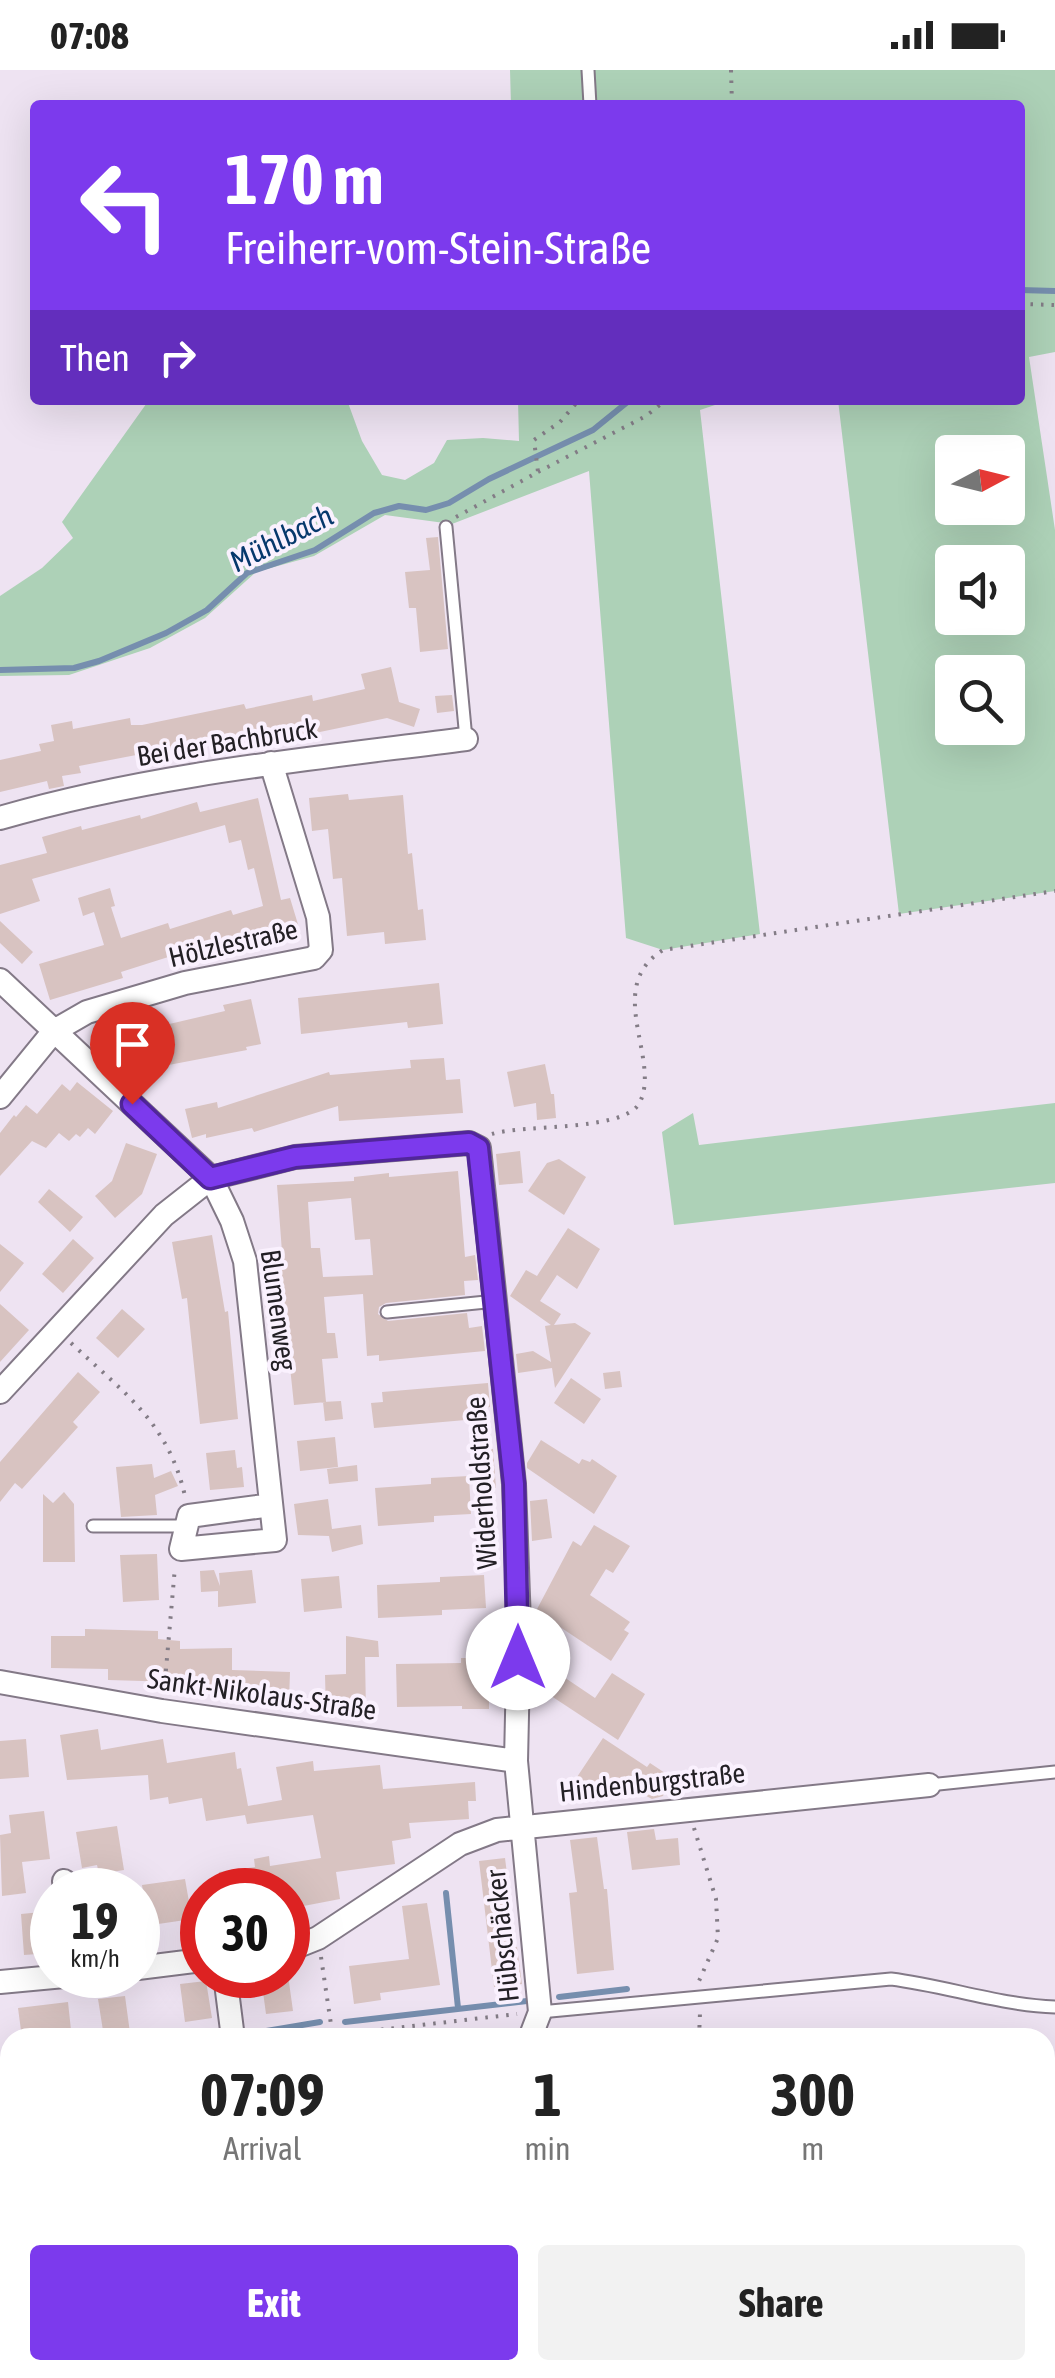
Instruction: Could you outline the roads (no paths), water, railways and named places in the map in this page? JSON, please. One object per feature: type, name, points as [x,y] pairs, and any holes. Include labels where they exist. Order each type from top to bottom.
[{"type":"street","name":"Bei der Bachbruck","points":[[0,818],[110,790],[466,739]]},
{"type":"street","name":"Hölzlestraße","points":[[0,1097],[54,1031],[87,1012],[186,983],[314,958],[321,950],[318,918],[271,764]]},
{"type":"street","name":"Blumenweg","points":[[0,980],[210,1178],[232,1221],[245,1260],[276,1540],[185,1531]]},
{"type":"street","name":"Widerholdstraße","points":[[210,1178],[295,1157],[474,1146],[496,1301],[514,1484],[519,1624],[516,1761],[521,1826]]},
{"type":"street","points":[[0,1392],[164,1216],[210,1178]]},
{"type":"street","name":"Blumenweg","points":[[185,1531],[272,1505]]},
{"type":"street","name":"Sankt-Nikolaus-Straße","points":[[0,1682],[162,1711],[516,1761]]},
{"type":"street","name":"Hindenburgstraße","points":[[310,1941],[460,1844],[497,1830],[929,1785]]},
{"type":"street","name":"Hübschäcker","points":[[521,1826],[540,2012],[534,2028]]},
{"type":"street","points":[[0,1982],[30,1979]]},
{"type":"street","points":[[228,1998],[232,2028]]},
{"type":"lane","points":[[588,70],[590,100]]},
{"type":"lane","points":[[446,527],[466,739]]},
{"type":"lane","points":[[387,1312],[496,1301]]},
{"type":"lane","name":"Blumenweg","points":[[93,1526],[185,1531]]},
{"type":"lane","name":"Hindenburgstraße","points":[[929,1785],[1055,1772]]},
{"type":"lane","points":[[540,2012],[891,1980],[1055,2008]]},
{"type":"waterway","name":"Mühlbach","points":[[1025,290],[1055,291]]},
{"type":"waterway","name":"Mühlbach","points":[[0,670],[74,668],[166,633],[207,610],[247,573],[315,550],[374,513],[399,506],[426,510],[449,503],[489,479],[593,430],[624,405]]},
{"type":"waterway","points":[[446,1893],[458,2008]]},
{"type":"waterway","points":[[559,1997],[627,1989]]},
{"type":"waterway","points":[[345,2022],[527,2001]]},
{"type":"waterway","points":[[284,2028],[320,2022]]}]
